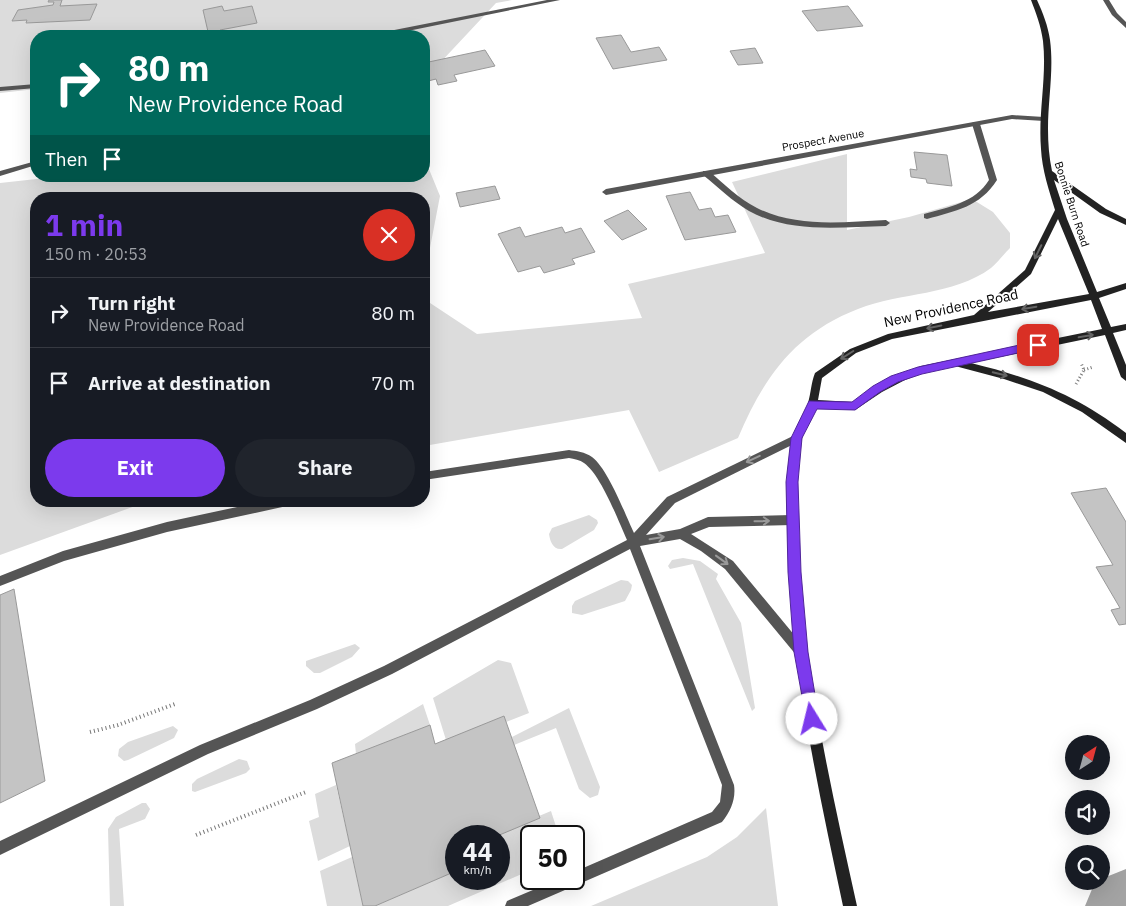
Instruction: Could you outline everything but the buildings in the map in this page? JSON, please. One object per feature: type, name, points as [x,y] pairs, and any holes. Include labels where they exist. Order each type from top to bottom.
[{"type":"main road","name":"Bonnie Burn Road","points":[[1034,0],[1043,18],[1046,43],[1043,146],[1048,172],[1060,208],[1126,377]]},
{"type":"main road","points":[[1048,172],[1103,211],[1126,222]]},
{"type":"main road","points":[[976,318],[1028,272],[1060,208]]},
{"type":"main road","name":"New Providence Road","points":[[850,906],[817,752],[801,652],[792,520],[793,462],[797,438],[813,404],[818,376],[853,351],[891,336],[1094,296],[1126,286]]},
{"type":"main road","points":[[813,404],[855,406],[876,389],[894,379],[921,370],[1126,327]]},
{"type":"main road","points":[[952,362],[1023,380],[1056,392],[1092,412],[1126,439]]},
{"type":"street","points":[[404,30],[557,0]]},
{"type":"street","points":[[1106,0],[1114,14],[1126,26]]},
{"type":"street","points":[[0,89],[30,86]]},
{"type":"street","name":"Prospect Avenue","points":[[606,192],[1012,117],[1044,119]]},
{"type":"street","points":[[927,216],[969,203],[989,188],[993,180],[976,124]]},
{"type":"street","points":[[0,174],[30,165]]},
{"type":"street","points":[[706,173],[732,195],[756,211],[799,225],[886,222]]},
{"type":"street","points":[[633,542],[671,500],[797,438]]},
{"type":"street","points":[[430,475],[560,455],[580,456],[589,460],[595,468],[633,542],[728,785],[727,804],[717,817],[512,906]]},
{"type":"street","points":[[0,581],[63,556],[167,527],[259,507]]},
{"type":"street","points":[[0,848],[204,749],[313,705],[388,670],[633,542],[681,534],[708,522],[792,520]]},
{"type":"street","points":[[681,534],[706,548],[729,565],[801,652]]},
{"type":"path","points":[[1082,363],[1084,370]]},
{"type":"path","points":[[1075,384],[1084,370],[1092,367]]},
{"type":"path","points":[[90,732],[118,725],[175,704]]},
{"type":"path","points":[[196,835],[306,792]]},
{"type":"shaded area","points":[[0,0],[512,0],[496,3],[430,74],[430,30],[30,30],[30,90],[0,93]]},
{"type":"shaded area","points":[[847,154],[847,230],[909,217],[972,199],[993,212],[1010,233],[1010,248],[991,268],[960,284],[892,299],[858,309],[816,331],[784,360],[771,377],[748,416],[738,438],[659,472],[629,410],[430,445],[430,303],[477,334],[642,318],[628,284],[765,253],[732,182]]},
{"type":"shaded area","points":[[430,172],[440,196],[430,248],[430,192],[30,192],[30,507],[132,507],[0,555],[0,183],[30,180],[30,182],[430,182]]},
{"type":"shaded area","points":[[589,515],[597,520],[598,523],[594,530],[562,549],[554,547],[549,534],[552,528]]},
{"type":"shaded area","points":[[683,558],[700,561],[718,574],[716,579],[741,623],[755,708],[752,711],[693,564],[670,569],[668,566],[672,560]]},
{"type":"shaded area","points":[[621,580],[628,581],[632,585],[625,601],[582,615],[572,613],[572,606],[575,601]]},
{"type":"shaded area","points":[[355,644],[360,648],[352,657],[320,673],[314,673],[306,666],[306,661]]},
{"type":"shaded area","points":[[498,660],[511,663],[529,713],[506,722],[504,717],[446,740],[433,698]]},
{"type":"shaded area","points":[[423,704],[430,725],[356,754],[355,744]]},
{"type":"shaded area","points":[[569,708],[600,787],[598,795],[590,798],[579,789],[556,728],[514,745],[512,737]]},
{"type":"shaded area","points":[[173,726],[178,730],[174,738],[128,760],[124,761],[118,756],[119,749],[128,742]]},
{"type":"shaded area","points":[[239,759],[247,761],[250,769],[246,773],[195,792],[192,791],[192,784],[197,779]]},
{"type":"shaded area","points":[[336,785],[350,846],[318,861],[309,821],[319,817],[315,794]]},
{"type":"shaded area","points":[[142,803],[146,803],[150,809],[145,819],[119,829],[124,906],[110,906],[108,829],[116,817]]},
{"type":"shaded area","points":[[766,808],[778,906],[591,906],[707,857],[737,837]]},
{"type":"shaded area","points":[[551,811],[555,825],[523,825],[539,818],[539,816]]},
{"type":"shaded area","points":[[520,826],[520,875],[510,879],[510,830]]},
{"type":"shaded area","points":[[352,857],[363,906],[327,906],[320,871]]},
{"type":"shaded area","points":[[445,876],[445,890],[485,890],[448,906],[375,906]]},
{"type":"waterway","points":[[1119,906],[1126,903]]},
{"type":"route","points":[[812,719],[801,652],[794,572],[792,482],[797,438],[813,404],[855,406],[876,389],[894,379],[952,362],[1038,345]]}]
